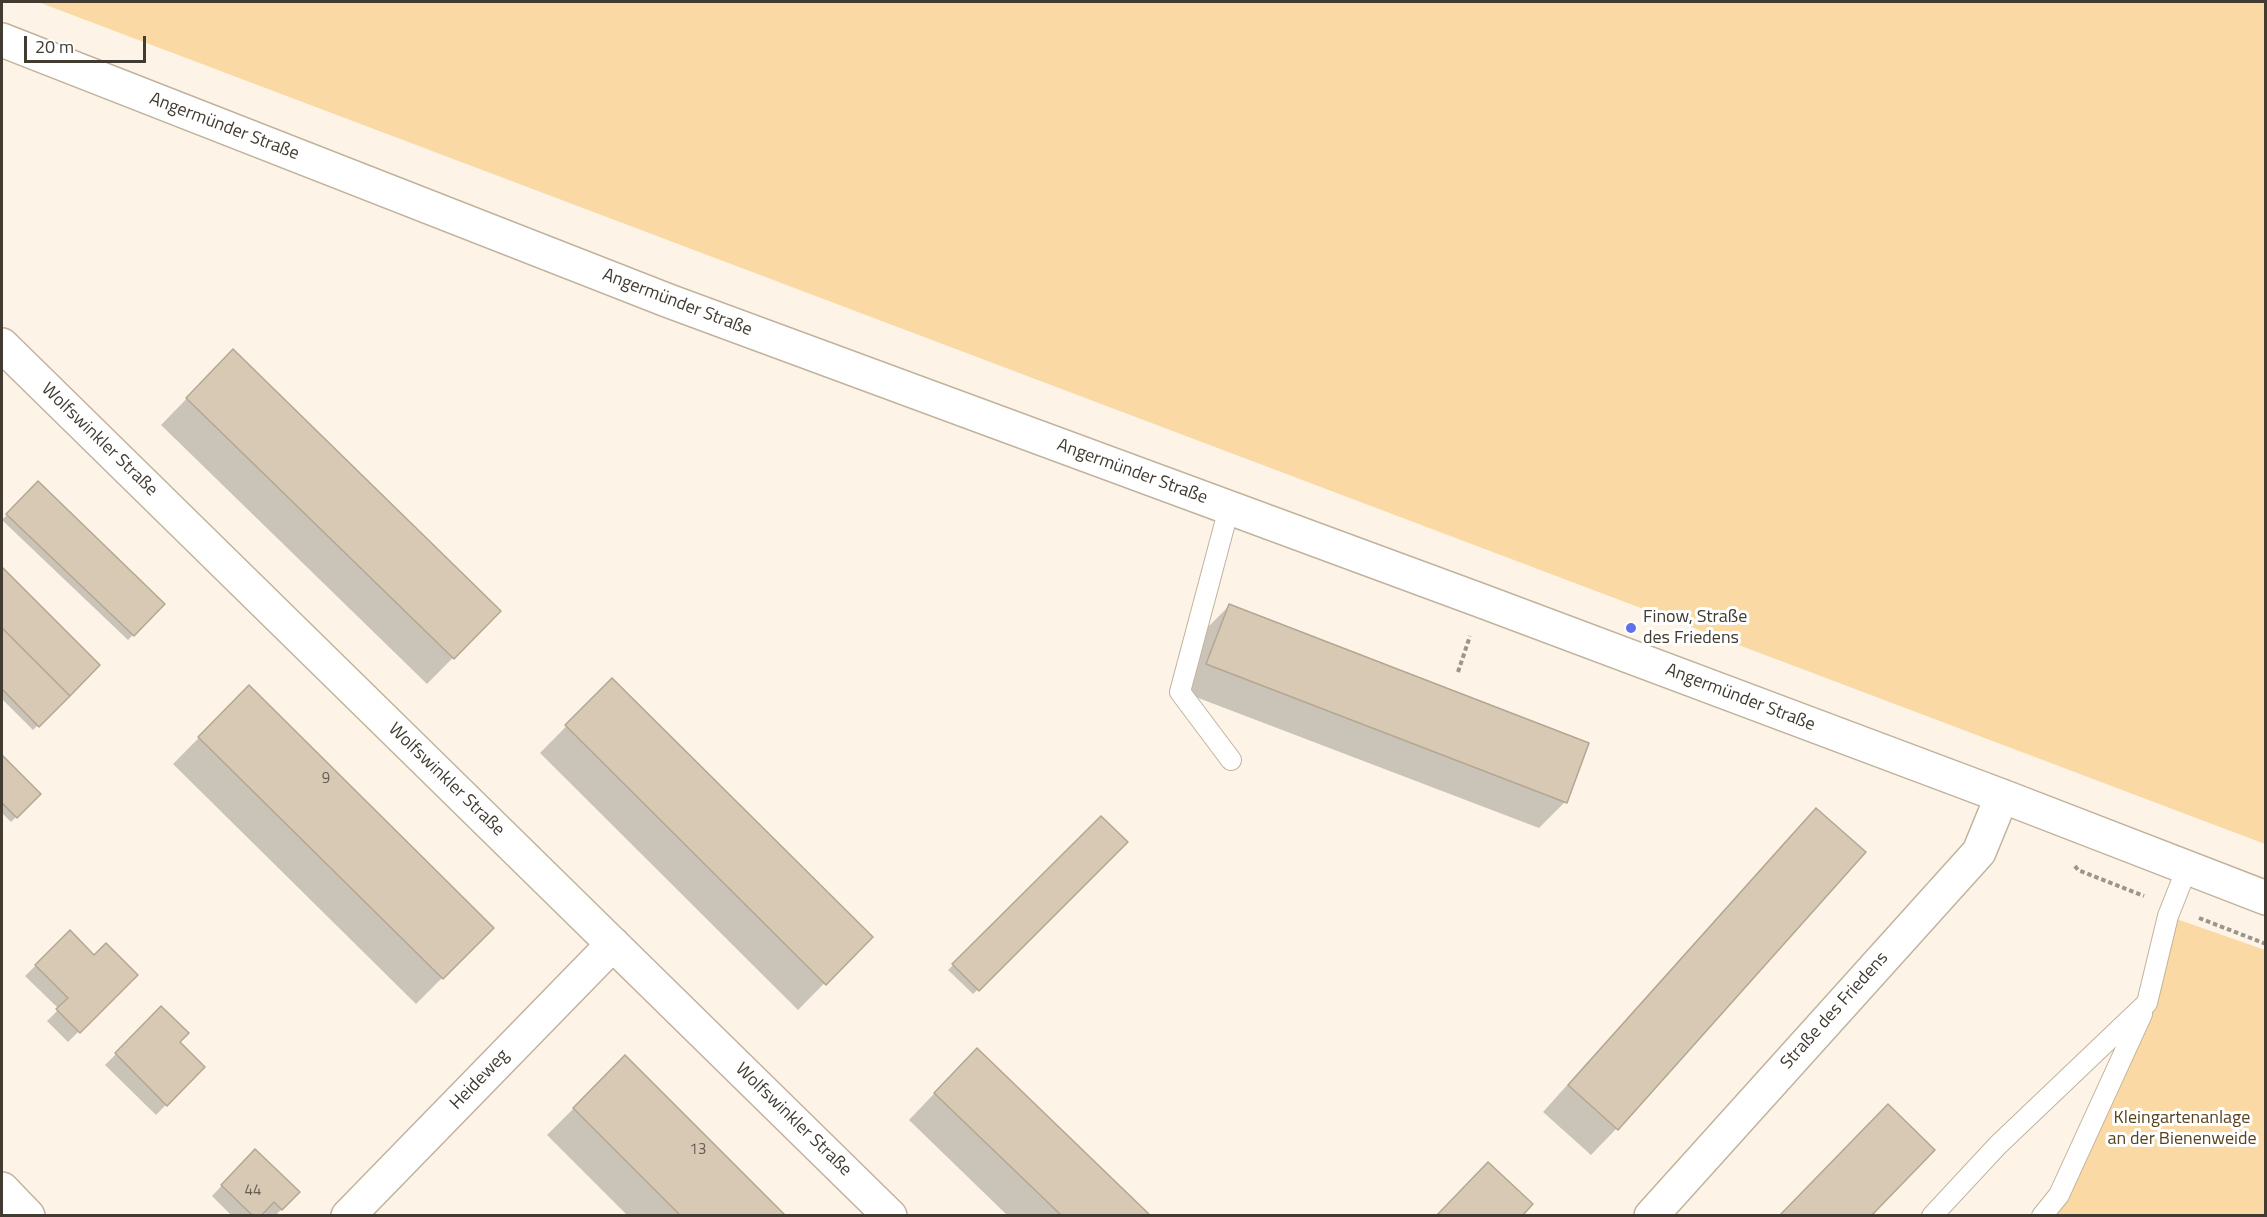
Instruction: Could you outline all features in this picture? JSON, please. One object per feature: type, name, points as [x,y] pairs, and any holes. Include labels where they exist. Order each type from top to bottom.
[{"type":"street","name":"Angermünder Straße","points":[[2,40],[669,301],[2002,796],[2265,898]]},
{"type":"street","name":"Wolfswinkler Straße","points":[[2,345],[890,1215]]},
{"type":"street","name":"Straße des Friedens","points":[[1651,1215],[1978,852],[2002,796]]},
{"type":"street","name":"Heideweg","points":[[348,1215],[613,944]]},
{"type":"street","points":[[2,1189],[28,1215]]},
{"type":"lane","points":[[1229,508],[1180,692],[1231,760]]},
{"type":"lane","points":[[2042,1215],[2059,1195],[2147,1003],[2168,916],[2187,868]]},
{"type":"lane","points":[[1932,1215],[1998,1145],[2147,1003]]},
{"type":"path","points":[[1458,672],[1473,627]]},
{"type":"green space","points":[[38,2],[2265,2],[2265,844]]},
{"type":"green space","name":"Kleingartenanlage an der Bienenweide","points":[[2168,916],[2265,950],[2265,1215],[2042,1216],[2147,1003]]},
{"type":"building","points":[[233,349],[501,611],[454,659],[186,398]]},
{"type":"building","points":[[38,481],[165,604],[134,636],[6,514]]},
{"type":"building","points":[[2,567],[100,665],[70,696],[2,628]]},
{"type":"building","points":[[1229,604],[1589,743],[1567,803],[1206,664]]},
{"type":"building","points":[[2,628],[70,696],[39,727],[2,689]]},
{"type":"building","points":[[612,678],[873,937],[826,985],[565,725]]},
{"type":"building","points":[[249,685],[494,928],[443,979],[198,737]]},
{"type":"building","points":[[2,755],[41,794],[17,818],[2,803]]},
{"type":"building","points":[[1816,808],[1866,852],[1618,1130],[1568,1085]]},
{"type":"building","points":[[1101,816],[1128,842],[979,991],[952,964]]},
{"type":"building","points":[[70,930],[94,955],[106,943],[138,975],[80,1033],[56,1009],[68,998],[35,965]]},
{"type":"building","points":[[161,1006],[189,1033],[180,1042],[205,1067],[167,1106],[115,1053]]},
{"type":"building","points":[[977,1048],[1151,1216],[1062,1216],[934,1093]]},
{"type":"building","points":[[625,1055],[786,1216],[681,1216],[573,1108]]},
{"type":"building","points":[[1888,1104],[1935,1150],[1871,1216],[1779,1216]]},
{"type":"building","points":[[255,1149],[300,1192],[282,1210],[274,1202],[261,1216],[253,1216],[221,1185]]},
{"type":"building","points":[[1488,1162],[1533,1204],[1522,1216],[1436,1216]]},
{"type":"place","name":"Finow, Straße des Friedens","points":[[1631,628]]}]
